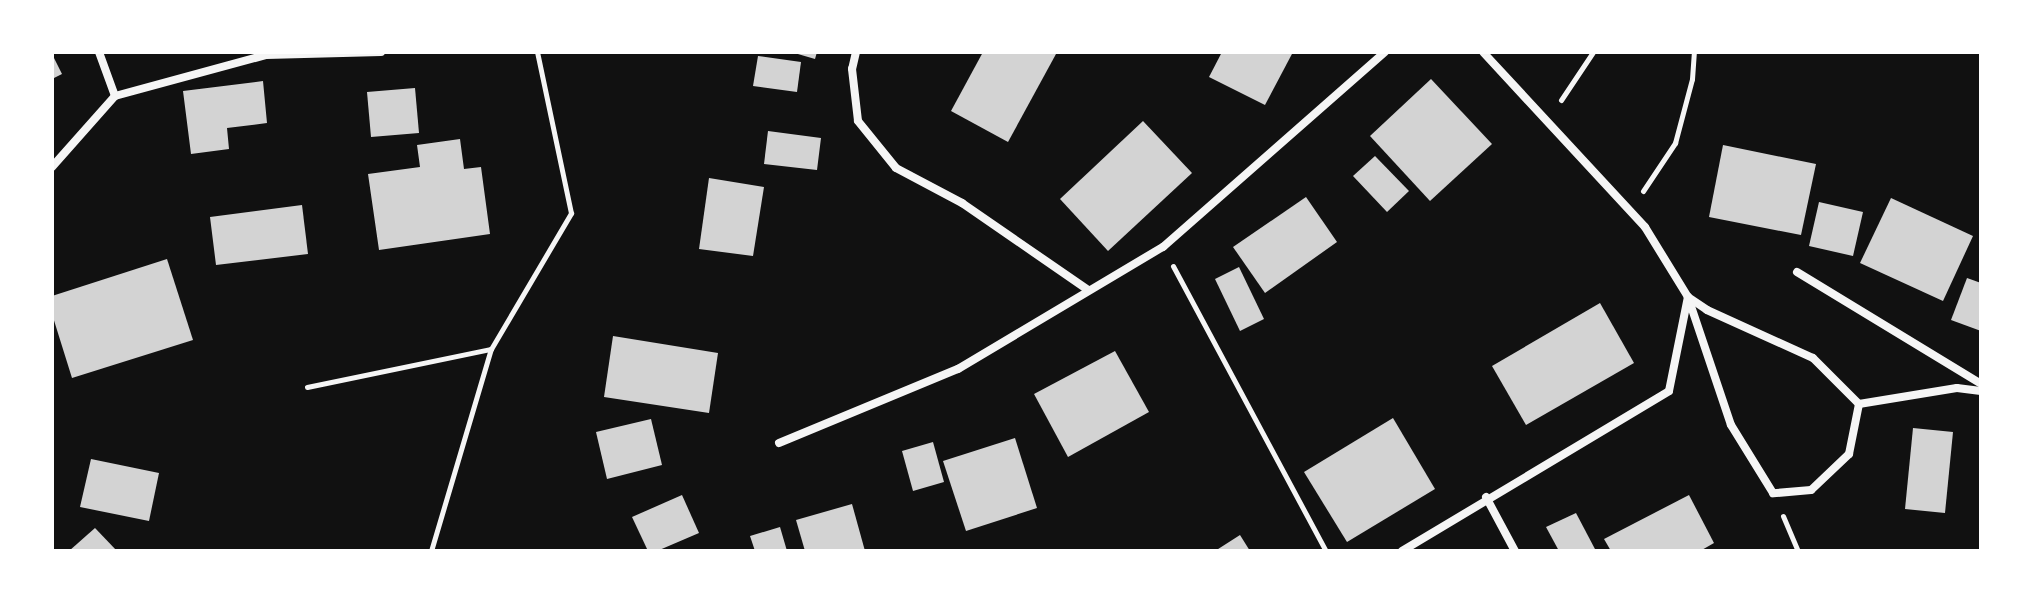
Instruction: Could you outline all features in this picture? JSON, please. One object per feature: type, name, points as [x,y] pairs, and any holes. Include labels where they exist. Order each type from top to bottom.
[{"type":"street","points":[[99,52],[115,96]]},
{"type":"street","points":[[52,167],[115,96],[266,55],[381,52]]},
{"type":"street","points":[[856,52],[852,69],[858,121],[896,168],[962,203],[1088,290]]},
{"type":"street","points":[[779,443],[958,369],[1163,247],[1385,52]]},
{"type":"street","points":[[1483,52],[1645,227],[1688,297],[1731,425],[1773,493],[1811,490],[1849,454],[1859,404]]},
{"type":"street","points":[[1797,272],[1981,384]]},
{"type":"street","points":[[1688,297],[1707,310],[1813,358],[1859,404]]},
{"type":"street","points":[[1402,551],[1486,497],[1669,391],[1688,297]]},
{"type":"street","points":[[1859,404],[1957,388],[1981,391]]},
{"type":"street","points":[[1486,497],[1515,551]]},
{"type":"path","points":[[431,551],[491,349],[571,213],[537,52]]},
{"type":"path","points":[[1547,120],[1593,52]]},
{"type":"path","points":[[1630,210],[1675,143],[1692,79],[1694,52]]},
{"type":"path","points":[[1163,247],[1326,551]]},
{"type":"path","points":[[307,387],[491,349]]},
{"type":"path","points":[[1773,493],[1798,551]]},
{"type":"building","points":[[791,52],[817,52],[815,59]]},
{"type":"building","points":[[983,52],[1056,54],[1008,142],[951,111]]},
{"type":"building","points":[[1222,52],[1293,52],[1265,105],[1209,77]]},
{"type":"building","points":[[52,54],[62,74],[52,79]]},
{"type":"building","points":[[758,56],[801,62],[797,92],[753,86]]},
{"type":"building","points":[[1431,79],[1492,144],[1430,201],[1370,136]]},
{"type":"building","points":[[263,81],[267,123],[227,128],[229,149],[191,154],[183,91]]},
{"type":"building","points":[[415,88],[419,133],[371,137],[367,92]]},
{"type":"building","points":[[1143,121],[1192,173],[1108,251],[1060,199]]},
{"type":"building","points":[[768,131],[821,138],[817,170],[764,164]]},
{"type":"building","points":[[460,139],[464,169],[481,167],[490,234],[379,250],[368,174],[420,167],[417,145]]},
{"type":"building","points":[[1723,145],[1816,164],[1801,235],[1709,217]]},
{"type":"building","points":[[1375,156],[1409,191],[1387,212],[1353,176]]},
{"type":"building","points":[[709,178],[764,187],[753,256],[699,249]]},
{"type":"building","points":[[1306,197],[1337,242],[1265,293],[1233,247]]},
{"type":"building","points":[[1891,198],[1973,236],[1943,301],[1860,263]]},
{"type":"building","points":[[1819,202],[1863,212],[1853,256],[1809,246]]},
{"type":"building","points":[[302,205],[308,254],[216,265],[210,217]]},
{"type":"building","points":[[167,259],[193,340],[72,378],[52,314],[52,296]]},
{"type":"building","points":[[1239,267],[1264,319],[1240,331],[1215,279]]},
{"type":"building","points":[[1967,278],[1981,283],[1981,331],[1951,320]]},
{"type":"building","points":[[1600,303],[1634,363],[1526,425],[1492,366]]},
{"type":"building","points":[[613,336],[718,353],[709,413],[604,397]]},
{"type":"building","points":[[1115,351],[1149,412],[1068,457],[1034,394]]},
{"type":"building","points":[[1393,418],[1435,489],[1347,542],[1304,472]]},
{"type":"building","points":[[651,419],[662,465],[607,479],[596,432]]},
{"type":"building","points":[[1913,428],[1953,432],[1945,513],[1905,509]]},
{"type":"building","points":[[1015,438],[1037,508],[966,531],[943,461]]},
{"type":"building","points":[[933,442],[944,482],[913,491],[902,451]]},
{"type":"building","points":[[91,459],[159,473],[149,521],[80,507]]},
{"type":"building","points":[[682,495],[699,533],[657,551],[648,551],[632,517]]},
{"type":"building","points":[[1689,495],[1714,543],[1700,551],[1611,551],[1604,539]]},
{"type":"building","points":[[852,504],[865,551],[805,551],[796,520]]},
{"type":"building","points":[[1576,513],[1596,551],[1559,551],[1546,527]]},
{"type":"building","points":[[780,527],[787,551],[755,551],[750,536]]},
{"type":"building","points":[[95,528],[117,551],[69,551]]},
{"type":"building","points":[[1240,535],[1250,551],[1215,551]]}]
